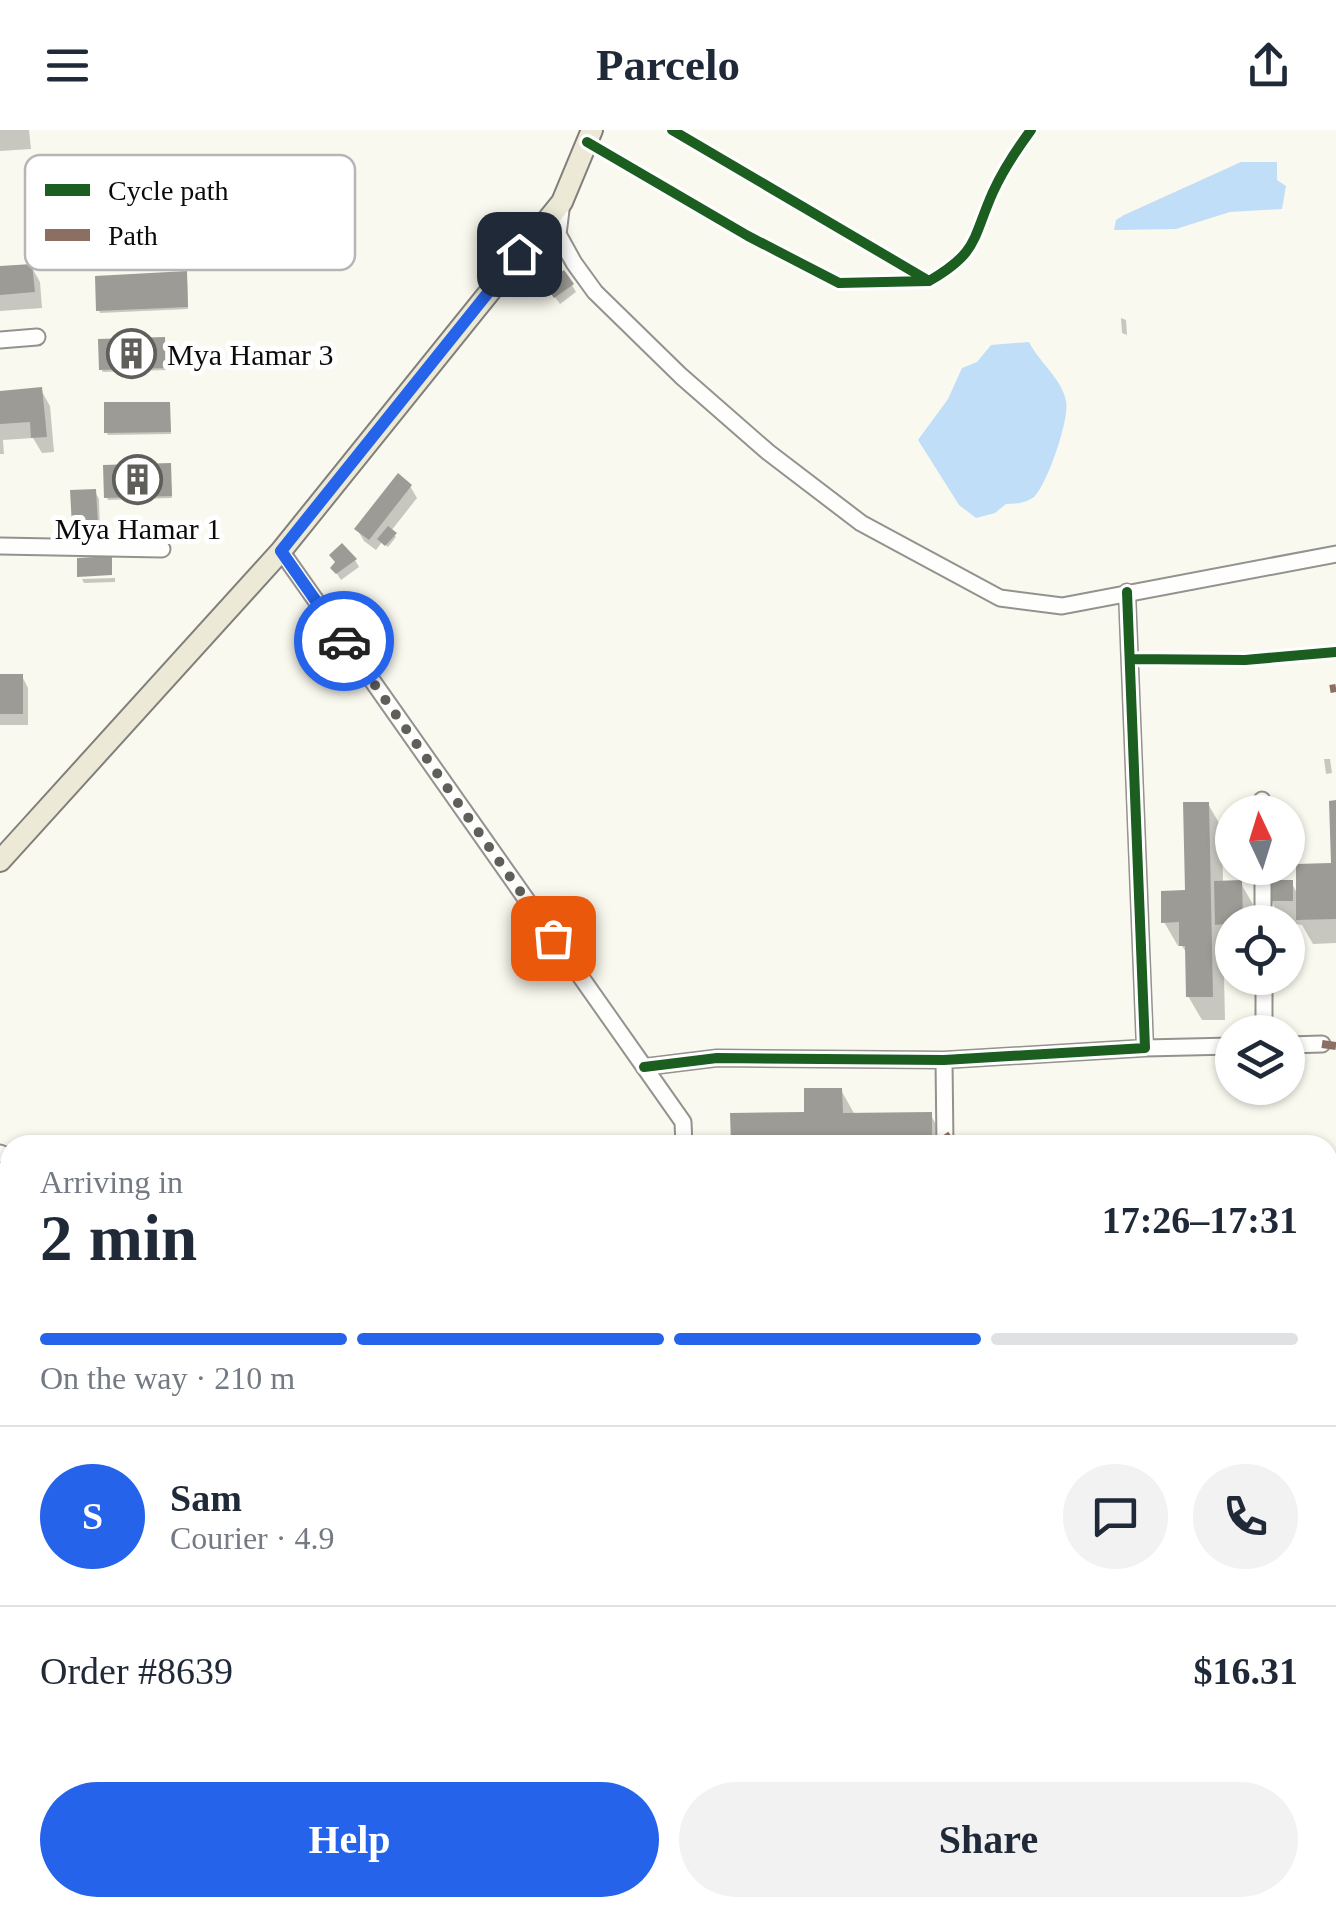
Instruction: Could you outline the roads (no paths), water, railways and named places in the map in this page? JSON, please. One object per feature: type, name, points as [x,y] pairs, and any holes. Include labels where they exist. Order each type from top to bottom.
[{"type":"main road","points":[[0,861],[281,551],[562,202],[592,130]]},
{"type":"street","points":[[562,202],[558,234],[595,292],[680,376],[768,452],[860,523],[1000,598],[1062,606],[1336,554]]},
{"type":"street","points":[[0,340],[37,337]]},
{"type":"street","points":[[0,546],[162,549]]},
{"type":"street","points":[[281,551],[683,1122],[684,1135]]},
{"type":"street","points":[[1127,592],[1145,1048]]},
{"type":"street","points":[[1305,1044],[1322,1044]]},
{"type":"street","points":[[644,1067],[717,1058],[944,1060],[1215,1046]]},
{"type":"street","points":[[944,1060],[945,1135]]},
{"type":"water","points":[[1241,162],[1277,162],[1277,180],[1286,186],[1282,209],[1230,212],[1176,229],[1114,230],[1116,220],[1124,215]]},
{"type":"water","points":[[1029,342],[1064,393],[1066,409],[1061,435],[1052,464],[1035,496],[976,518],[959,505],[918,440],[948,399],[962,368],[977,362],[991,345]]},
{"type":"place","name":"Mya Hamar 3","points":[[132,354]]},
{"type":"place","name":"Mya Hamar 1","points":[[138,479]]}]
